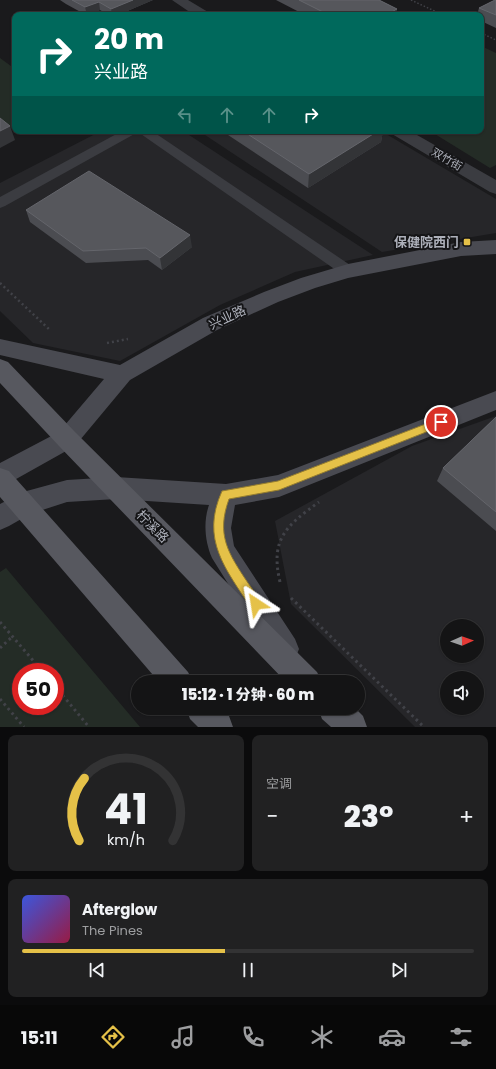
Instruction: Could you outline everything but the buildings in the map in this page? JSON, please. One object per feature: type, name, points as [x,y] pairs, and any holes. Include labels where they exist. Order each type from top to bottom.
[{"type":"main road","name":"兴业路","points":[[0,475],[67,439],[122,374],[210,324],[271,297],[308,283],[348,271],[455,250],[496,247]]},
{"type":"main road","points":[[0,347],[122,374]]},
{"type":"main road","name":"柠溪路","points":[[0,368],[67,439],[300,675]]},
{"type":"main road","points":[[0,518],[23,504],[67,491],[116,488],[226,495],[279,486],[496,400]]},
{"type":"main road","points":[[0,479],[172,675]]},
{"type":"main road","points":[[226,495],[220,511],[218,528],[221,549],[230,566],[302,675]]},
{"type":"main road","points":[[207,715],[218,727]]},
{"type":"main road","points":[[340,715],[352,727]]},
{"type":"street","points":[[179,0],[198,12]]},
{"type":"street","name":"双竹街","points":[[403,134],[496,188]]},
{"type":"lane","points":[[0,203],[126,134]]},
{"type":"lane","points":[[148,134],[348,271]]},
{"type":"path","points":[[411,0],[435,12]]},
{"type":"path","points":[[484,34],[496,40]]},
{"type":"path","points":[[284,588],[280,581],[276,567],[275,552],[283,534],[298,516],[324,498]]},
{"type":"path","points":[[287,595],[424,727]]},
{"type":"path","points":[[0,622],[36,663]]},
{"type":"path","points":[[0,648],[13,636]]},
{"type":"path","points":[[64,697],[88,727]]},
{"type":"path","points":[[0,699],[24,727]]},
{"type":"shaded area","points":[[484,47],[496,53],[496,165],[490,168],[435,134],[484,134]]},
{"type":"shaded area","points":[[0,58],[12,67],[12,129],[0,119]]},
{"type":"shaded area","points":[[95,134],[188,134],[373,255],[295,272],[220,305],[120,361],[33,343],[0,311],[0,183]]},
{"type":"shaded area","points":[[204,134],[386,134],[496,199],[496,233],[382,252]]},
{"type":"shaded area","points":[[496,416],[496,727],[415,727],[365,677],[365,675],[363,675],[291,604],[275,521],[412,446]]},
{"type":"shaded area","points":[[6,568],[140,727],[0,727],[0,572]]},
{"type":"place","name":"保健院西门","points":[[467,242]]},
{"type":"route","points":[[256,604],[230,566],[221,549],[218,528],[220,511],[226,495],[279,486],[441,422]]}]
